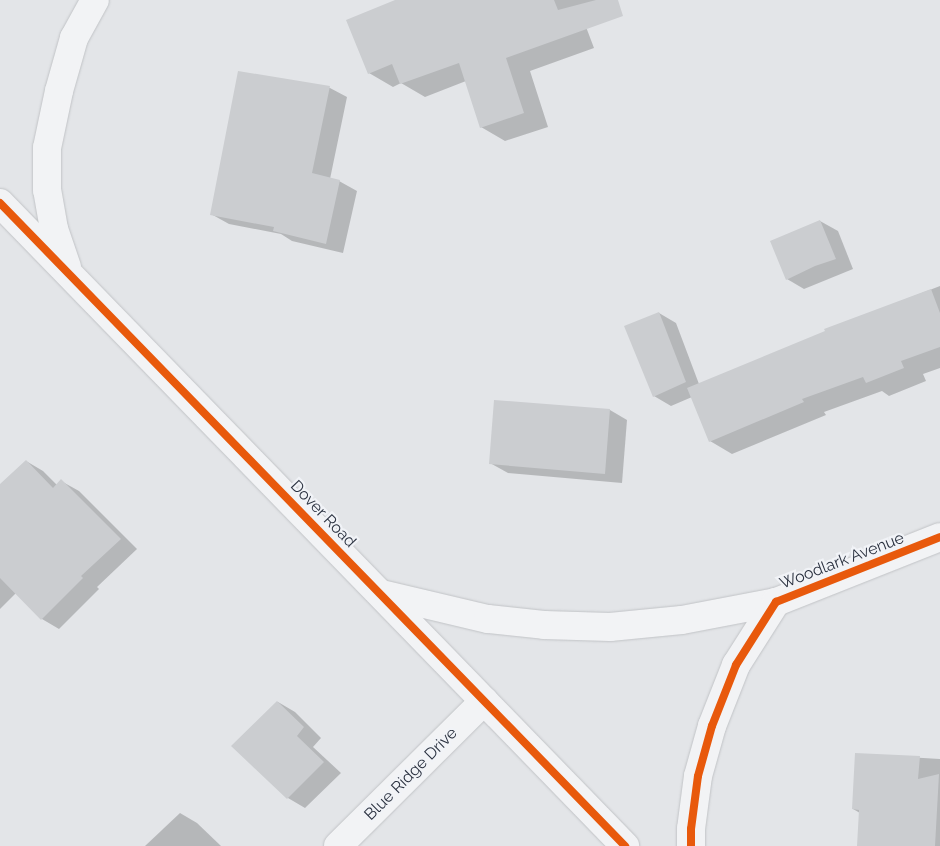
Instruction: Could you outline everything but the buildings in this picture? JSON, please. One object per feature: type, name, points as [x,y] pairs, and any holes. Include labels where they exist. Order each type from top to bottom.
[{"type":"street","points":[[69,274],[54,229],[48,190],[48,148],[59,91],[74,38],[95,0]]},
{"type":"street","name":"Dover Road","points":[[0,203],[625,846]]},
{"type":"street","name":"Woodlark Avenue","points":[[382,594],[488,619],[544,625],[610,627],[682,620],[776,602],[940,537]]},
{"type":"street","name":"Woodlark Avenue","points":[[691,846],[691,829],[698,776],[712,726],[736,665],[776,602]]},
{"type":"street","name":"Blue Ridge Drive","points":[[338,846],[484,702]]},
{"type":"cycle path","points":[[0,203],[625,846]]},
{"type":"cycle path","points":[[691,846],[691,829],[698,776],[712,726],[736,665],[776,602],[940,537]]}]
